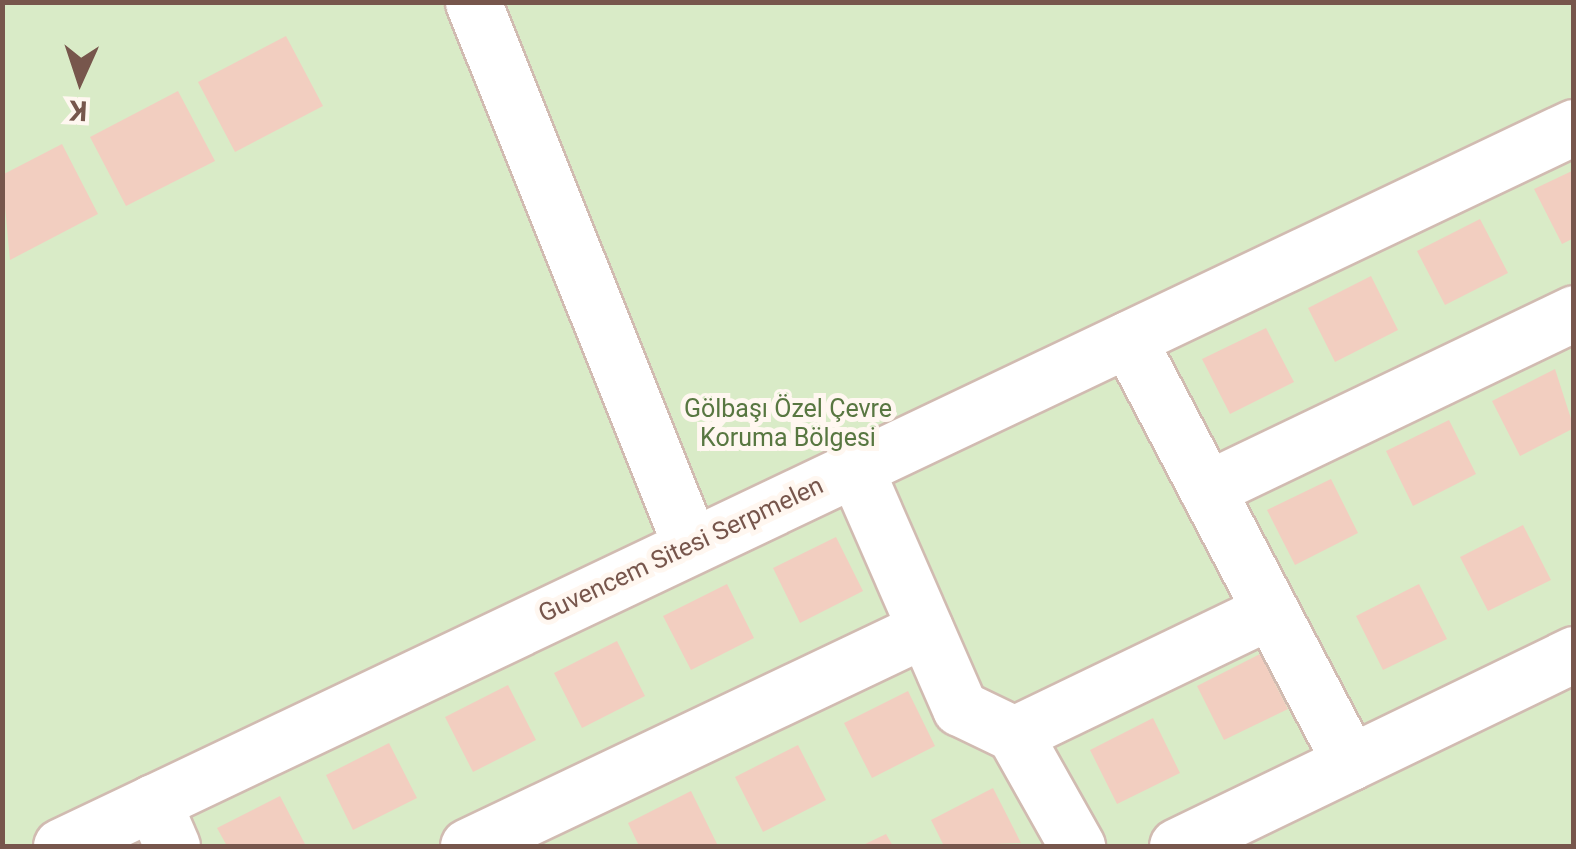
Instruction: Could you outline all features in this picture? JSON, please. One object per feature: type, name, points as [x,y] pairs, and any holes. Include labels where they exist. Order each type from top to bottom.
[{"type":"street","points":[[473,2],[691,546]]},
{"type":"street","name":"Guvencem Sitesi Serpmelen","points":[[61,846],[162,824],[691,546],[1574,127]]},
{"type":"street","points":[[1207,489],[1574,313]]},
{"type":"street","points":[[1128,339],[1350,762]]},
{"type":"street","points":[[855,468],[960,708],[1014,734],[1077,846]]},
{"type":"street","points":[[1014,734],[1270,611]]},
{"type":"street","points":[[468,846],[926,629]]},
{"type":"street","points":[[1176,846],[1574,654]]},
{"type":"green space","name":"Gölbaşı Özel Çevre Koruma Bölgesi","points":[[3,3],[1573,3],[1573,846],[3,846]]},
{"type":"building","points":[[286,36],[323,106],[235,152],[198,82]]},
{"type":"building","points":[[178,91],[215,161],[126,206],[90,137]]},
{"type":"building","points":[[62,144],[98,214],[10,260],[2,175]]},
{"type":"building","points":[[1574,170],[1574,238],[1562,244],[1534,189]]},
{"type":"building","points":[[1480,219],[1508,273],[1445,305],[1417,251]]},
{"type":"building","points":[[1371,276],[1398,330],[1335,362],[1308,308]]},
{"type":"building","points":[[1266,328],[1294,382],[1230,414],[1202,359]]},
{"type":"building","points":[[1555,369],[1574,428],[1520,456],[1492,401]]},
{"type":"building","points":[[1449,420],[1476,474],[1413,506],[1386,451]]},
{"type":"building","points":[[1331,479],[1358,533],[1295,565],[1267,510]]},
{"type":"building","points":[[1523,525],[1551,580],[1488,611],[1460,557]]},
{"type":"building","points":[[836,537],[863,591],[800,623],[773,568]]},
{"type":"building","points":[[727,584],[754,638],[691,670],[663,616]]},
{"type":"building","points":[[1419,584],[1447,639],[1383,670],[1356,616]]},
{"type":"building","points":[[617,641],[645,696],[582,728],[554,673]]},
{"type":"building","points":[[1260,654],[1288,709],[1224,740],[1197,686]]},
{"type":"building","points":[[508,685],[536,740],[473,772],[445,717]]},
{"type":"building","points":[[908,691],[935,746],[872,778],[844,723]]},
{"type":"building","points":[[1153,718],[1180,773],[1117,804],[1090,750]]},
{"type":"building","points":[[389,743],[417,798],[353,830],[326,775]]},
{"type":"building","points":[[798,745],[826,800],[763,832],[735,777]]},
{"type":"building","points":[[993,788],[1021,843],[944,846],[931,820]]},
{"type":"building","points":[[691,791],[718,846],[639,846],[628,823]]},
{"type":"building","points":[[280,796],[306,846],[227,846],[217,828]]},
{"type":"building","points":[[886,834],[893,846],[861,846]]}]
